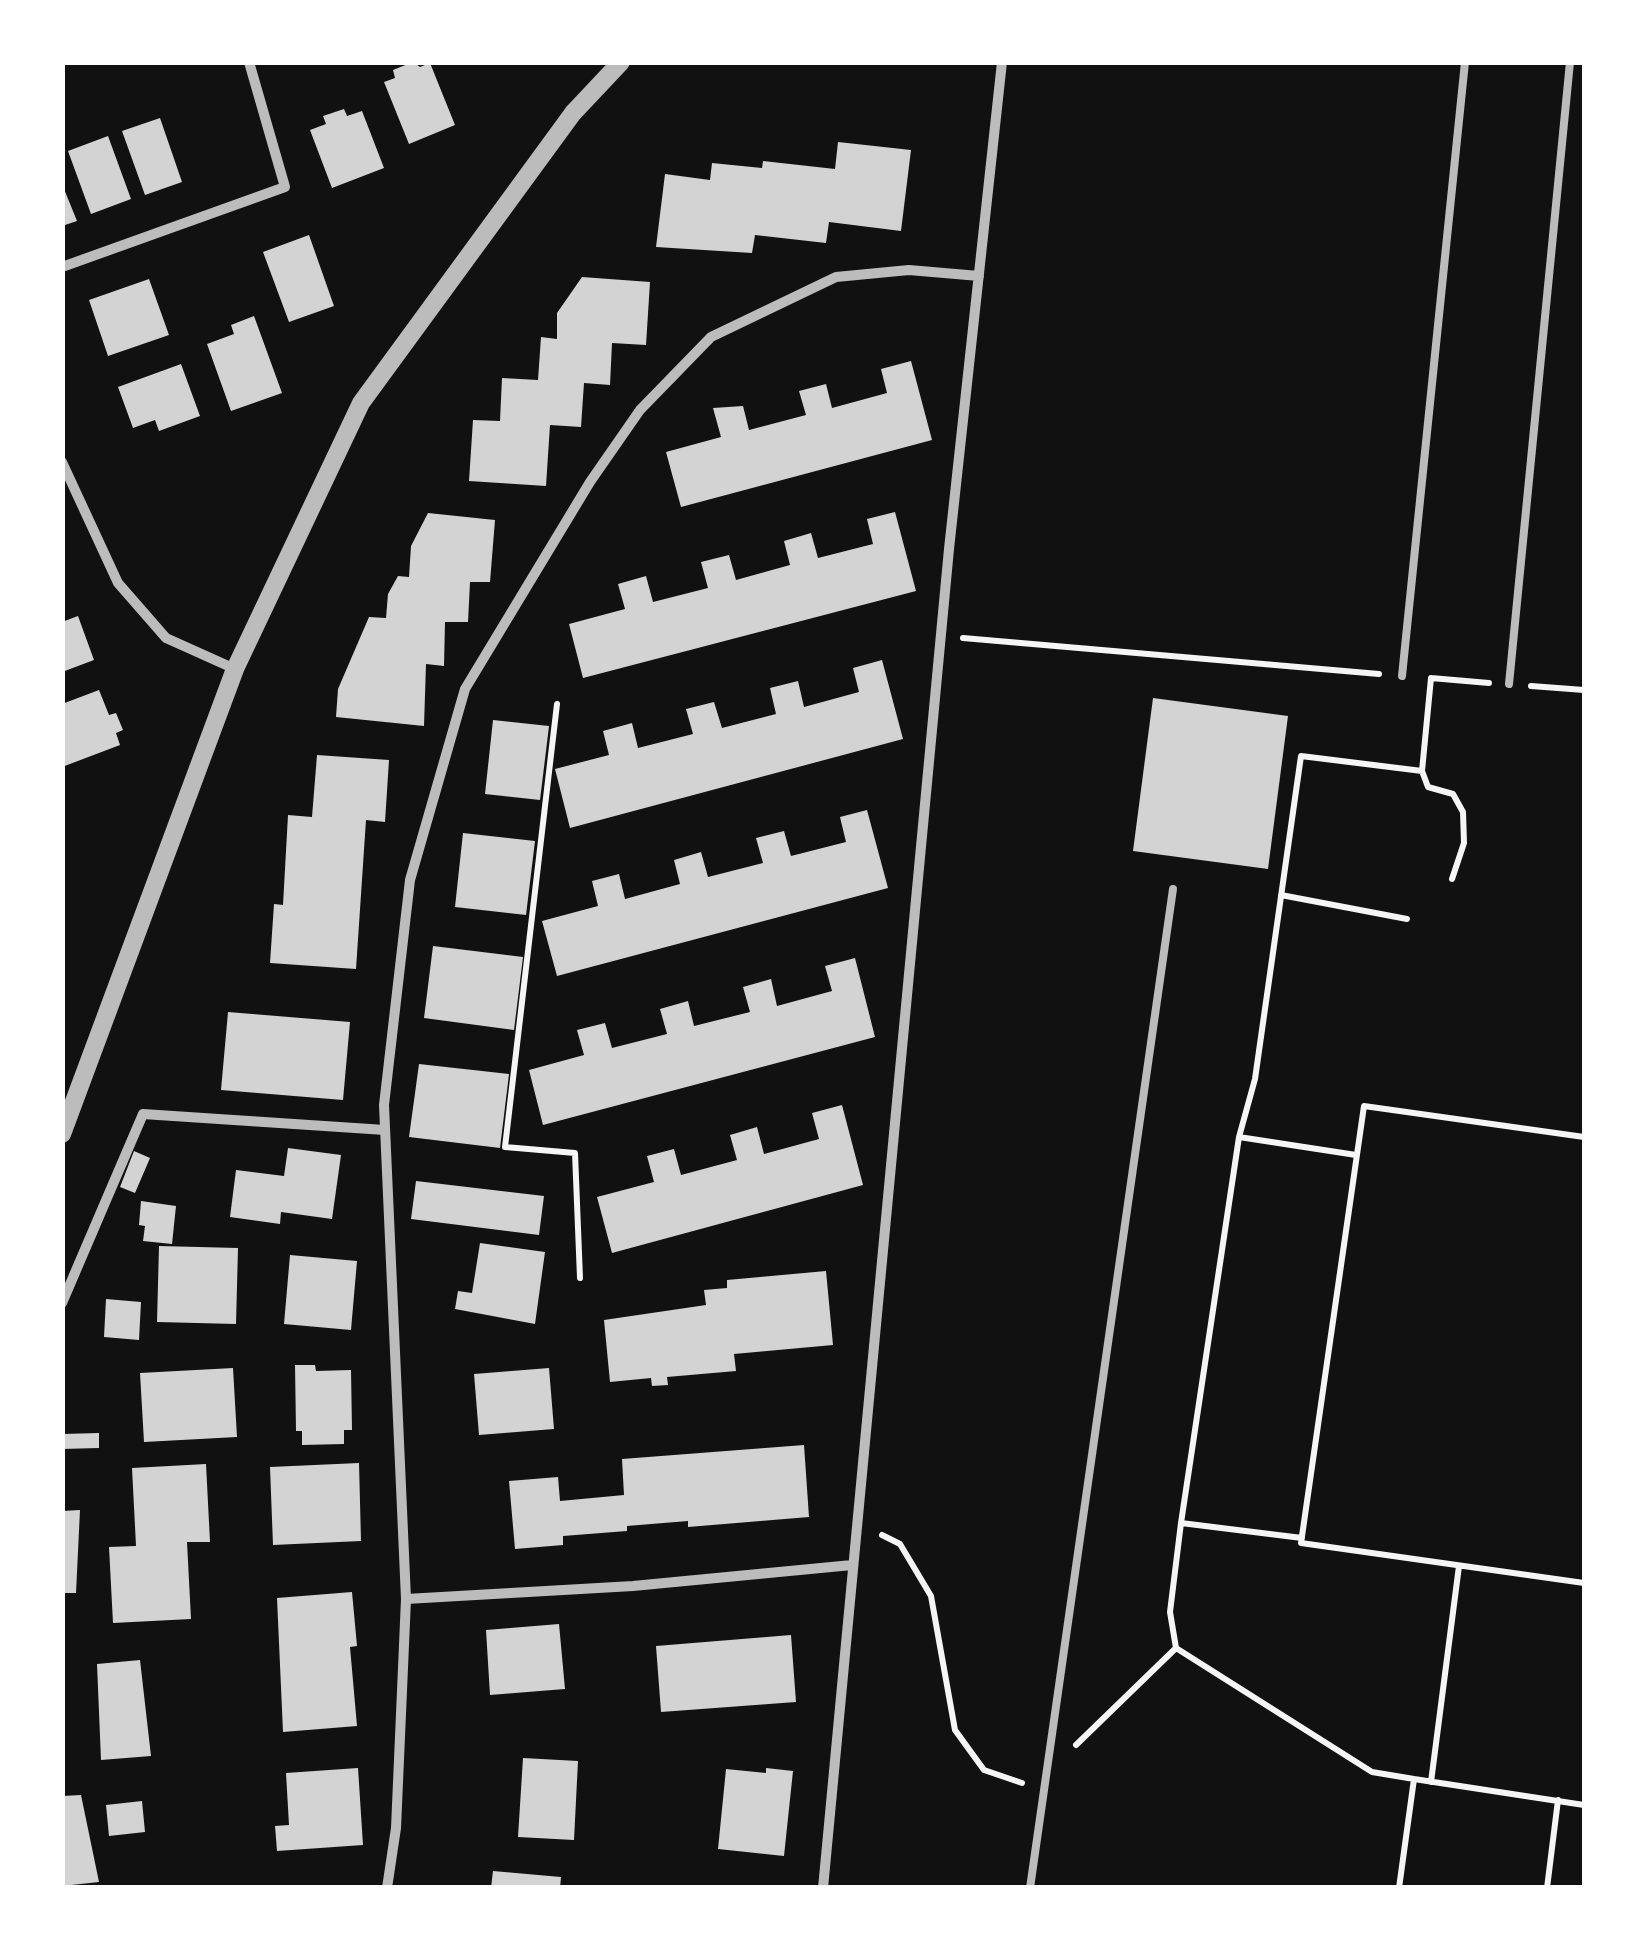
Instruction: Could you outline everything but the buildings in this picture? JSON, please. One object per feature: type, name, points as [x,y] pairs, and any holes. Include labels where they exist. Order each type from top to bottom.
[{"type":"street","points":[[62,267],[285,187],[249,62]]},
{"type":"street","points":[[62,1134],[235,669],[361,403],[573,114],[621,62]]},
{"type":"street","points":[[822,1888],[1002,62]]},
{"type":"street","points":[[387,1888],[396,1828],[406,1599],[384,1105],[410,880],[465,689],[590,482],[640,410],[711,337],[836,277],[909,270],[979,276]]},
{"type":"street","points":[[62,462],[118,583],[166,638],[235,669]]},
{"type":"street","points":[[62,1302],[142,1114],[385,1130]]},
{"type":"street","points":[[406,1599],[633,1586],[852,1565]]},
{"type":"lane","points":[[1402,676],[1466,62]]},
{"type":"lane","points":[[1509,684],[1570,62]]},
{"type":"lane","points":[[1030,1888],[1173,889]]},
{"type":"path","points":[[943,636],[1584,690]]},
{"type":"path","points":[[1431,678],[1422,771],[1428,787],[1453,794],[1463,812],[1464,843],[1452,879]]},
{"type":"path","points":[[557,704],[505,1147],[574,1154],[580,1278]]},
{"type":"path","points":[[1422,771],[1301,756],[1254,1080],[1239,1137],[1170,1612],[1176,1648],[1372,1772],[1584,1805]]},
{"type":"path","points":[[1281,896],[1407,920]]},
{"type":"path","points":[[1584,1138],[1364,1106],[1302,1538],[1302,1543],[1584,1584]]},
{"type":"path","points":[[1239,1137],[1356,1155]]},
{"type":"path","points":[[1180,1523],[1302,1538]]},
{"type":"path","points":[[856,1524],[900,1544],[919,1574],[930,1596],[955,1730],[984,1770],[1016,1783],[1046,1784],[1091,1726],[1176,1648]]},
{"type":"path","points":[[1431,1782],[1459,1566]]},
{"type":"path","points":[[1399,1888],[1414,1779]]},
{"type":"path","points":[[1548,1888],[1558,1800]]}]
